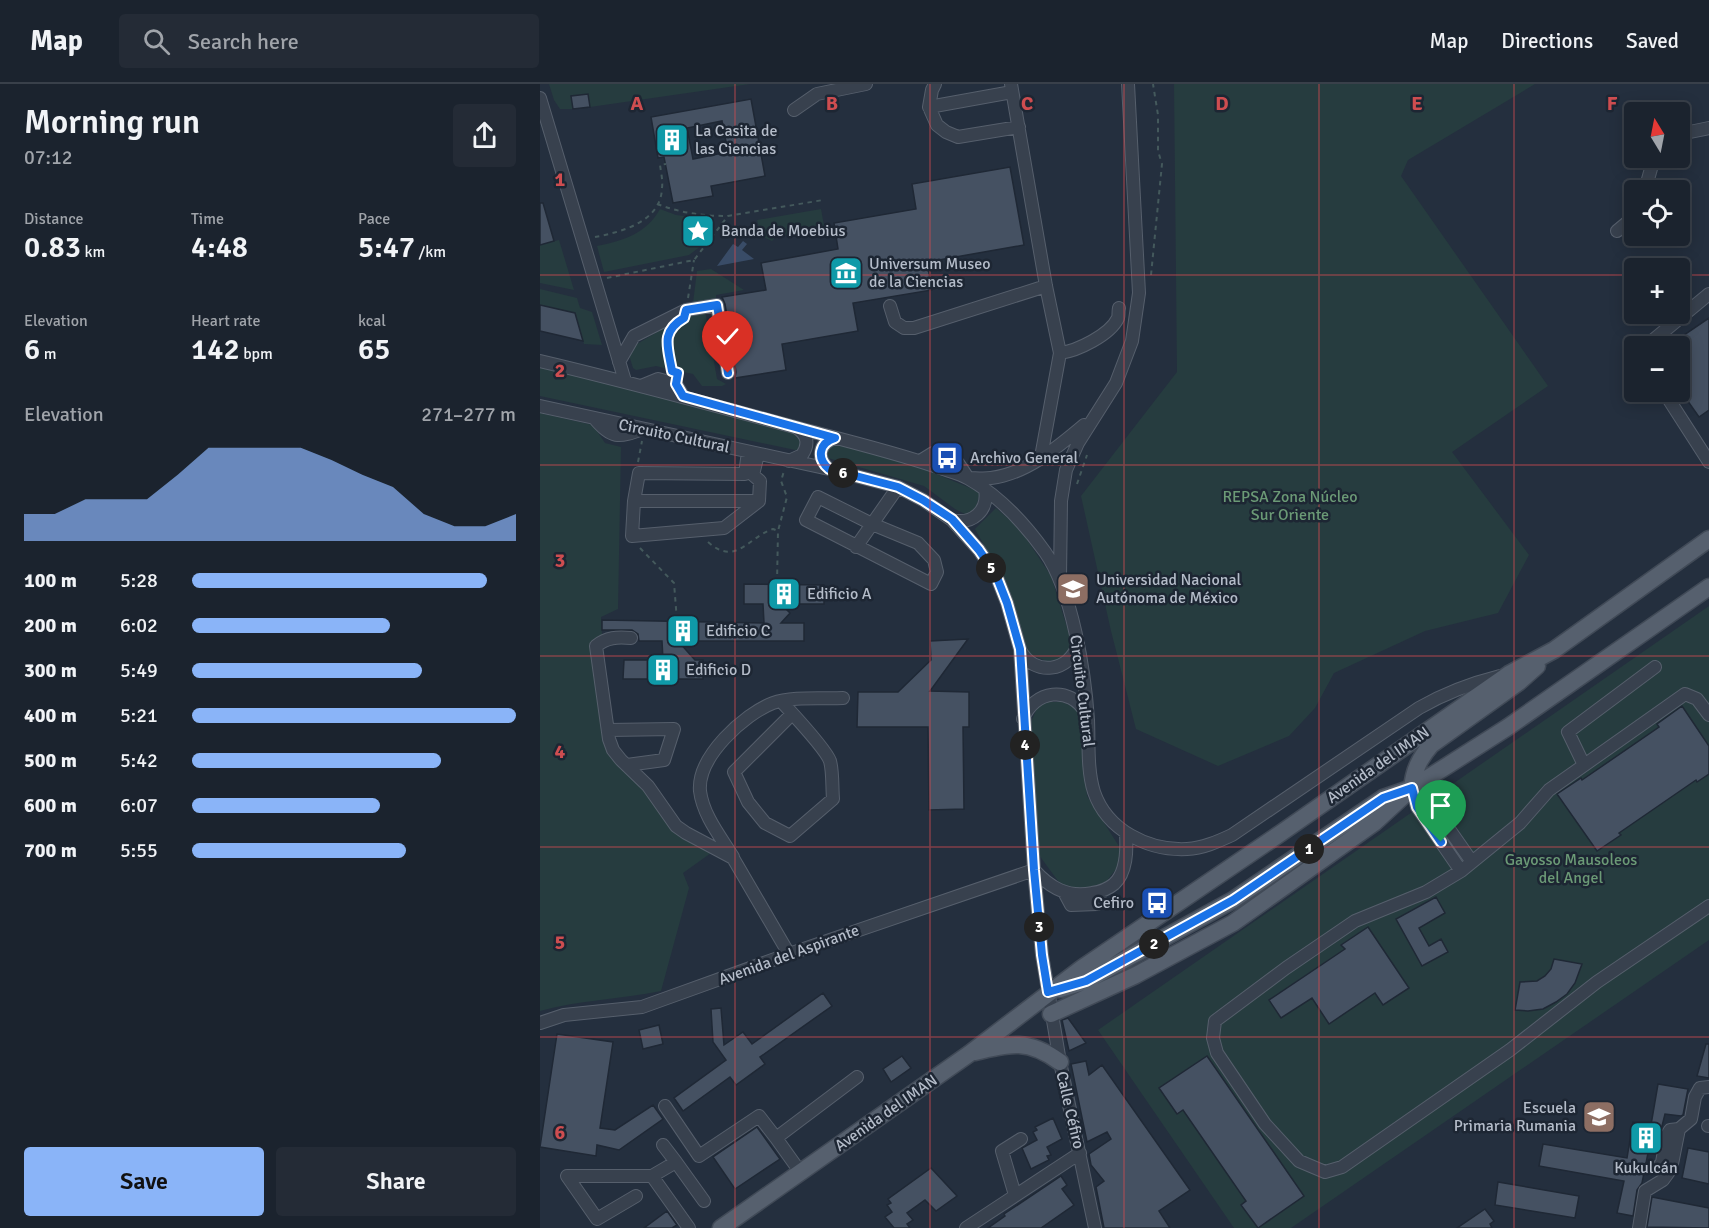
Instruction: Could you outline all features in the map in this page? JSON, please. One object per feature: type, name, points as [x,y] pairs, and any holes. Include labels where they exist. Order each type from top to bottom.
[{"type":"main road","name":"Avenida del IMAN","points":[[721,1228],[969,1054],[1048,992],[1509,674],[1554,650],[1707,543]]},
{"type":"main road","name":"Avenida del IMAN","points":[[1048,992],[1086,981],[1233,900],[1383,798],[1412,788],[1508,727],[1709,588]]},
{"type":"main road","points":[[1052,1014],[1136,975],[1233,923],[1374,823],[1412,788],[1413,772],[1420,757],[1431,745],[1519,682],[1554,650]]},
{"type":"main road","points":[[969,1054],[1009,1044],[1021,1044],[1047,1052],[1060,1062]]},
{"type":"street","points":[[794,110],[817,94],[866,84]]},
{"type":"street","points":[[935,84],[929,107],[937,125],[946,132],[958,137],[1019,127]]},
{"type":"street","points":[[1060,579],[1061,501],[1066,470],[1078,443],[1116,383],[1132,341],[1139,293],[1128,84]]},
{"type":"street","points":[[929,107],[1012,88],[1046,286],[1060,353],[1041,457]]},
{"type":"street","points":[[540,98],[625,381]]},
{"type":"street","points":[[1690,132],[1709,128]]},
{"type":"street","points":[[1617,231],[1624,225]]},
{"type":"street","points":[[890,306],[895,322],[904,328],[914,328],[1046,286]]},
{"type":"street","points":[[1658,336],[1709,294]]},
{"type":"street","points":[[620,362],[634,336],[686,310],[717,305],[728,373]]},
{"type":"street","points":[[1060,353],[1072,352],[1100,336],[1118,318],[1119,308]]},
{"type":"street","name":"Circuito Cultural","points":[[540,361],[683,396],[920,461],[968,478],[985,489],[1017,517],[1046,554],[1060,579],[1078,644],[1088,716],[1090,771],[1095,793],[1104,811],[1126,834],[1161,847],[1186,849],[1210,845],[1251,823],[1419,708],[1475,682],[1509,674]]},
{"type":"street","points":[[641,386],[658,379],[676,384],[683,396]]},
{"type":"street","points":[[1670,402],[1709,462]]},
{"type":"street","name":"Circuito Cultural","points":[[540,406],[829,469],[898,487],[952,519],[979,550],[996,575],[1007,603],[1020,649],[1034,870],[1048,992]]},
{"type":"street","points":[[968,478],[989,479],[1008,475],[1024,468],[1068,438],[1094,416]]},
{"type":"street","points":[[787,461],[798,459],[807,446],[804,433],[797,428]]},
{"type":"street","points":[[829,469],[821,459],[821,450],[826,442],[835,438]]},
{"type":"street","points":[[753,453],[753,475],[760,480],[759,501],[724,528],[632,536],[634,501],[639,473],[745,474],[753,453]]},
{"type":"street","points":[[856,547],[898,487]]},
{"type":"street","points":[[952,519],[962,522],[977,516],[984,507],[985,489]]},
{"type":"street","points":[[818,497],[872,524],[918,543],[934,560],[937,572],[931,584],[856,547],[806,520],[818,497]]},
{"type":"street","points":[[634,501],[759,501]]},
{"type":"street","points":[[631,638],[602,640],[596,646],[613,750],[656,795],[676,826],[733,858]]},
{"type":"street","points":[[1020,649],[1033,665],[1040,668],[1054,668],[1067,662],[1078,644]]},
{"type":"street","points":[[1584,765],[1568,732],[1655,667]]},
{"type":"street","points":[[1023,720],[1034,701],[1055,694],[1069,696],[1075,700],[1088,716]]},
{"type":"street","points":[[1709,715],[1697,699],[1685,694],[1549,790],[1520,823],[1461,871],[1426,892],[1355,921],[1286,968],[1215,1021],[1213,1038],[1217,1053],[1265,1124],[1299,1161],[1325,1172],[1342,1167],[1510,1050],[1597,982],[1709,906]]},
{"type":"street","points":[[789,954],[704,808],[700,790],[702,772],[720,742],[747,718],[773,703],[843,698]]},
{"type":"street","points":[[781,701],[792,714],[830,760],[833,799],[790,836],[765,823],[748,802],[734,772],[792,714]]},
{"type":"street","points":[[608,730],[674,729],[664,760],[627,765]]},
{"type":"street","points":[[1412,788],[1428,799],[1472,862]]},
{"type":"street","points":[[1412,788],[1417,807],[1461,871]]},
{"type":"street","points":[[1034,870],[1043,881],[1064,892],[1080,896],[1101,891],[1115,883],[1122,868],[1127,852],[1126,834]]},
{"type":"street","name":"Avenida del Aspirante","points":[[540,1023],[564,1015],[642,1007],[1034,870]]},
{"type":"street","name":"Calle Céfiro","points":[[1048,992],[1060,1062],[1095,1228]]},
{"type":"street","points":[[776,1138],[857,1077]]},
{"type":"street","points":[[1660,1165],[1667,1135],[1671,1130],[1679,1129],[1691,1119],[1695,1096],[1700,1088],[1709,1087]]},
{"type":"street","points":[[665,1106],[699,1156],[759,1116],[801,1173]]},
{"type":"street","points":[[1639,1228],[1646,1191],[1663,1180],[1671,1169],[1679,1129]]},
{"type":"street","points":[[1015,1195],[1002,1151],[1021,1138]]},
{"type":"street","points":[[663,1145],[704,1201]]},
{"type":"street","points":[[966,1228],[1080,1153]]},
{"type":"street","points":[[636,1196],[597,1219],[567,1176],[652,1176],[676,1162]]},
{"type":"street","points":[[652,1176],[689,1228]]},
{"type":"path","points":[[583,239],[638,225],[650,214],[663,191],[660,165],[666,164]]},
{"type":"path","points":[[657,204],[676,212],[728,216],[823,200]]},
{"type":"path","points":[[686,310],[694,260],[728,216]]},
{"type":"path","points":[[595,280],[694,260]]},
{"type":"path","points":[[669,329],[667,343],[672,371],[678,373],[676,384]]},
{"type":"path","points":[[777,583],[778,531],[787,497],[781,481],[787,461]]},
{"type":"path","points":[[647,554],[674,583],[676,621]]},
{"type":"green space","points":[[549,84],[750,84],[590,107],[588,94],[571,96],[573,109],[560,109],[554,100]]},
{"type":"green space","name":"REPSA Zona Núcleo Sur Oriente","points":[[1174,84],[1535,84],[1408,160],[1401,176],[1548,386],[1452,452],[1529,555],[1498,613],[1425,631],[1334,673],[1315,708],[1289,736],[1218,766],[1136,729],[1111,631],[1081,496],[1177,372]]},
{"type":"green space","points":[[660,209],[676,215],[707,219],[710,231],[701,246],[689,255],[604,272],[597,246],[633,235],[648,224]]},
{"type":"green space","points":[[821,209],[825,231],[820,232],[812,228],[806,235],[800,232],[795,236],[789,232],[783,238],[777,236],[772,241],[761,236],[757,220]]},
{"type":"green space","points":[[559,240],[574,290],[540,283],[540,245]]},
{"type":"green space","points":[[711,269],[744,290],[716,295],[716,299],[693,303],[697,271]]},
{"type":"green space","points":[[540,289],[577,298],[580,308],[592,312],[602,345],[584,344],[575,313],[540,305]]},
{"type":"green space","points":[[705,310],[717,379],[726,384],[722,386],[702,386],[693,374],[674,370],[670,344],[672,330],[686,320],[689,314]]},
{"type":"green space","points":[[664,328],[668,369],[656,366],[636,370],[633,368],[629,355],[632,347]]},
{"type":"green space","points":[[540,366],[800,432],[803,444],[800,451],[540,396]]},
{"type":"green space","points":[[540,413],[593,425],[605,443],[621,447],[618,609],[601,617],[609,752],[711,853],[683,873],[689,888],[661,991],[570,1004],[540,1011]]},
{"type":"green space","points":[[836,440],[914,465],[980,492],[976,508],[967,515],[924,486],[828,458],[828,446]]},
{"type":"green space","points":[[996,508],[1024,535],[1051,576],[1071,640],[1068,652],[1058,660],[1046,661],[1029,654],[1008,588],[975,529]]},
{"type":"green space","name":"Gayosso Mausoleos del Angel","points":[[1709,606],[1709,940],[1291,1228],[1234,1228],[1098,1030]]},
{"type":"green space","points":[[1040,702],[1062,702],[1078,709],[1087,796],[1122,851],[1116,869],[1106,882],[1084,889],[1070,889],[1058,881],[1039,855],[1030,724]]},
{"type":"water","points":[[743,241],[747,244],[742,250],[754,259],[717,266],[733,244],[738,247]]},
{"type":"building","points":[[588,94],[590,107],[573,109],[571,96]]},
{"type":"building","name":"La Casita de las Ciencias","points":[[751,99],[765,176],[711,186],[713,196],[673,203],[664,157],[658,158],[651,117]],"holes":[[[722,121],[728,152],[693,159],[687,128]]]},
{"type":"building","name":"Universum Museo de la Ciencias","points":[[1010,167],[1024,245],[927,262],[932,290],[853,303],[858,331],[782,344],[786,370],[735,378],[736,372],[722,297],[766,290],[761,263],[838,249],[834,223],[916,209],[912,184]]},
{"type":"building","points":[[540,203],[543,203],[554,241],[540,245]]},
{"type":"building","points":[[540,305],[575,313],[583,341],[540,331]]},
{"type":"building","points":[[1709,318],[1709,410],[1699,417],[1688,402],[1690,336],[1683,336]]},
{"type":"building","points":[[744,584],[824,585],[824,604],[781,604],[790,613],[781,623],[804,623],[804,641],[678,641],[695,660],[703,660],[703,679],[623,679],[624,660],[663,660],[662,641],[639,641],[638,634],[632,630],[602,630],[602,620],[764,623],[763,604],[744,604]]},
{"type":"building","points":[[968,639],[930,691],[969,692],[969,727],[963,727],[964,809],[929,810],[928,727],[857,727],[858,692],[898,692],[931,660],[930,641]]},
{"type":"building","points":[[1682,706],[1709,746],[1709,774],[1697,782],[1696,780],[1619,833],[1621,835],[1597,851],[1557,794],[1581,778],[1582,780],[1659,727],[1657,724]]},
{"type":"building","points":[[1436,897],[1445,913],[1419,928],[1429,946],[1441,939],[1448,952],[1422,966],[1396,919]]},
{"type":"building","points":[[1368,927],[1409,988],[1383,1005],[1375,993],[1329,1024],[1312,998],[1281,1018],[1269,1000],[1345,949],[1341,945]]},
{"type":"building","points":[[1554,959],[1582,964],[1575,983],[1567,994],[1543,1009],[1515,1010],[1520,982],[1537,981],[1545,976],[1551,969]]},
{"type":"building","points":[[823,993],[832,1006],[760,1057],[765,1064],[736,1085],[730,1077],[683,1111],[674,1098],[726,1060],[713,1042],[711,1009],[721,1008],[724,1045],[743,1032],[752,1044]]},
{"type":"building","points":[[1068,1018],[1086,1043],[1069,1051],[1062,1020]]},
{"type":"building","points":[[659,1025],[663,1044],[643,1049],[639,1030]]},
{"type":"building","points":[[557,1034],[613,1042],[600,1128],[615,1130],[653,1105],[663,1119],[619,1150],[597,1145],[596,1156],[540,1147]]},
{"type":"building","points":[[1706,1044],[1709,1044],[1709,1078],[1697,1076]]},
{"type":"building","points":[[902,1056],[911,1068],[891,1082],[883,1069]]},
{"type":"building","points":[[1207,1056],[1304,1196],[1258,1228],[1241,1205],[1246,1201],[1183,1110],[1177,1114],[1159,1088]]},
{"type":"building","points":[[1086,1061],[1089,1075],[1102,1065],[1190,1190],[1159,1211],[1170,1228],[1104,1228],[1096,1187],[1104,1181],[1091,1165],[1089,1154],[1111,1139],[1107,1132],[1087,1142],[1071,1064]]},
{"type":"building","points":[[1658,1084],[1688,1089],[1683,1115],[1665,1114],[1655,1154],[1648,1153],[1642,1183],[1637,1190],[1633,1216],[1617,1213],[1624,1181],[1539,1166],[1543,1144],[1627,1158],[1633,1122],[1651,1125]]},
{"type":"building","points":[[1053,1118],[1062,1139],[1047,1147],[1051,1155],[1047,1156],[1049,1160],[1031,1169],[1022,1148],[1037,1140],[1033,1132],[1037,1130],[1035,1127]]},
{"type":"building","points":[[757,1127],[780,1159],[735,1189],[713,1157]]},
{"type":"building","points":[[1688,1148],[1709,1152],[1709,1184],[1682,1178]]},
{"type":"building","points":[[931,1168],[957,1196],[936,1211],[925,1200],[907,1213],[913,1220],[907,1224],[910,1228],[894,1228],[885,1217],[892,1212],[887,1205],[891,1203],[888,1199]]},
{"type":"building","points":[[1061,1176],[1067,1185],[1062,1189],[1074,1205],[1041,1228],[988,1228],[1005,1216],[1004,1214]]},
{"type":"building","points":[[1498,1182],[1579,1196],[1575,1218],[1495,1205]]},
{"type":"building","points":[[1652,1197],[1709,1208],[1709,1228],[1647,1227]]},
{"type":"building","points":[[1485,1209],[1494,1221],[1490,1224],[1492,1228],[1457,1228]]},
{"type":"building","points":[[667,1211],[677,1225],[672,1228],[644,1228]]},
{"type":"place","name":"La Casita de las Ciencias","points":[[672,140]]},
{"type":"place","name":"Banda de Moebius","points":[[698,231]]},
{"type":"place","name":"Universum Museo de la Ciencias","points":[[846,273]]},
{"type":"place","name":"Archivo General","points":[[947,458]]},
{"type":"place","name":"Universidad Nacional Autónoma de México","points":[[1073,589]]},
{"type":"place","name":"Edificio A","points":[[784,594]]},
{"type":"place","name":"Edificio C","points":[[683,631]]},
{"type":"place","name":"Edificio D","points":[[663,670]]},
{"type":"place","name":"Cefiro","points":[[1157,903]]},
{"type":"place","name":"Escuela Primaria Rumania","points":[[1599,1117]]},
{"type":"place","name":"Kukulcán","points":[[1646,1138]]},
{"type":"route","points":[[728,373],[717,305],[686,310],[684,318],[669,329],[667,343],[672,371],[678,373],[676,384],[683,396],[835,438],[826,442],[821,450],[822,463],[825,466],[898,487],[923,500],[952,519],[979,550],[996,575],[1007,603],[1020,649],[1034,870],[1048,992],[1086,981],[1233,900],[1383,798],[1412,788],[1417,807],[1441,842]]}]
